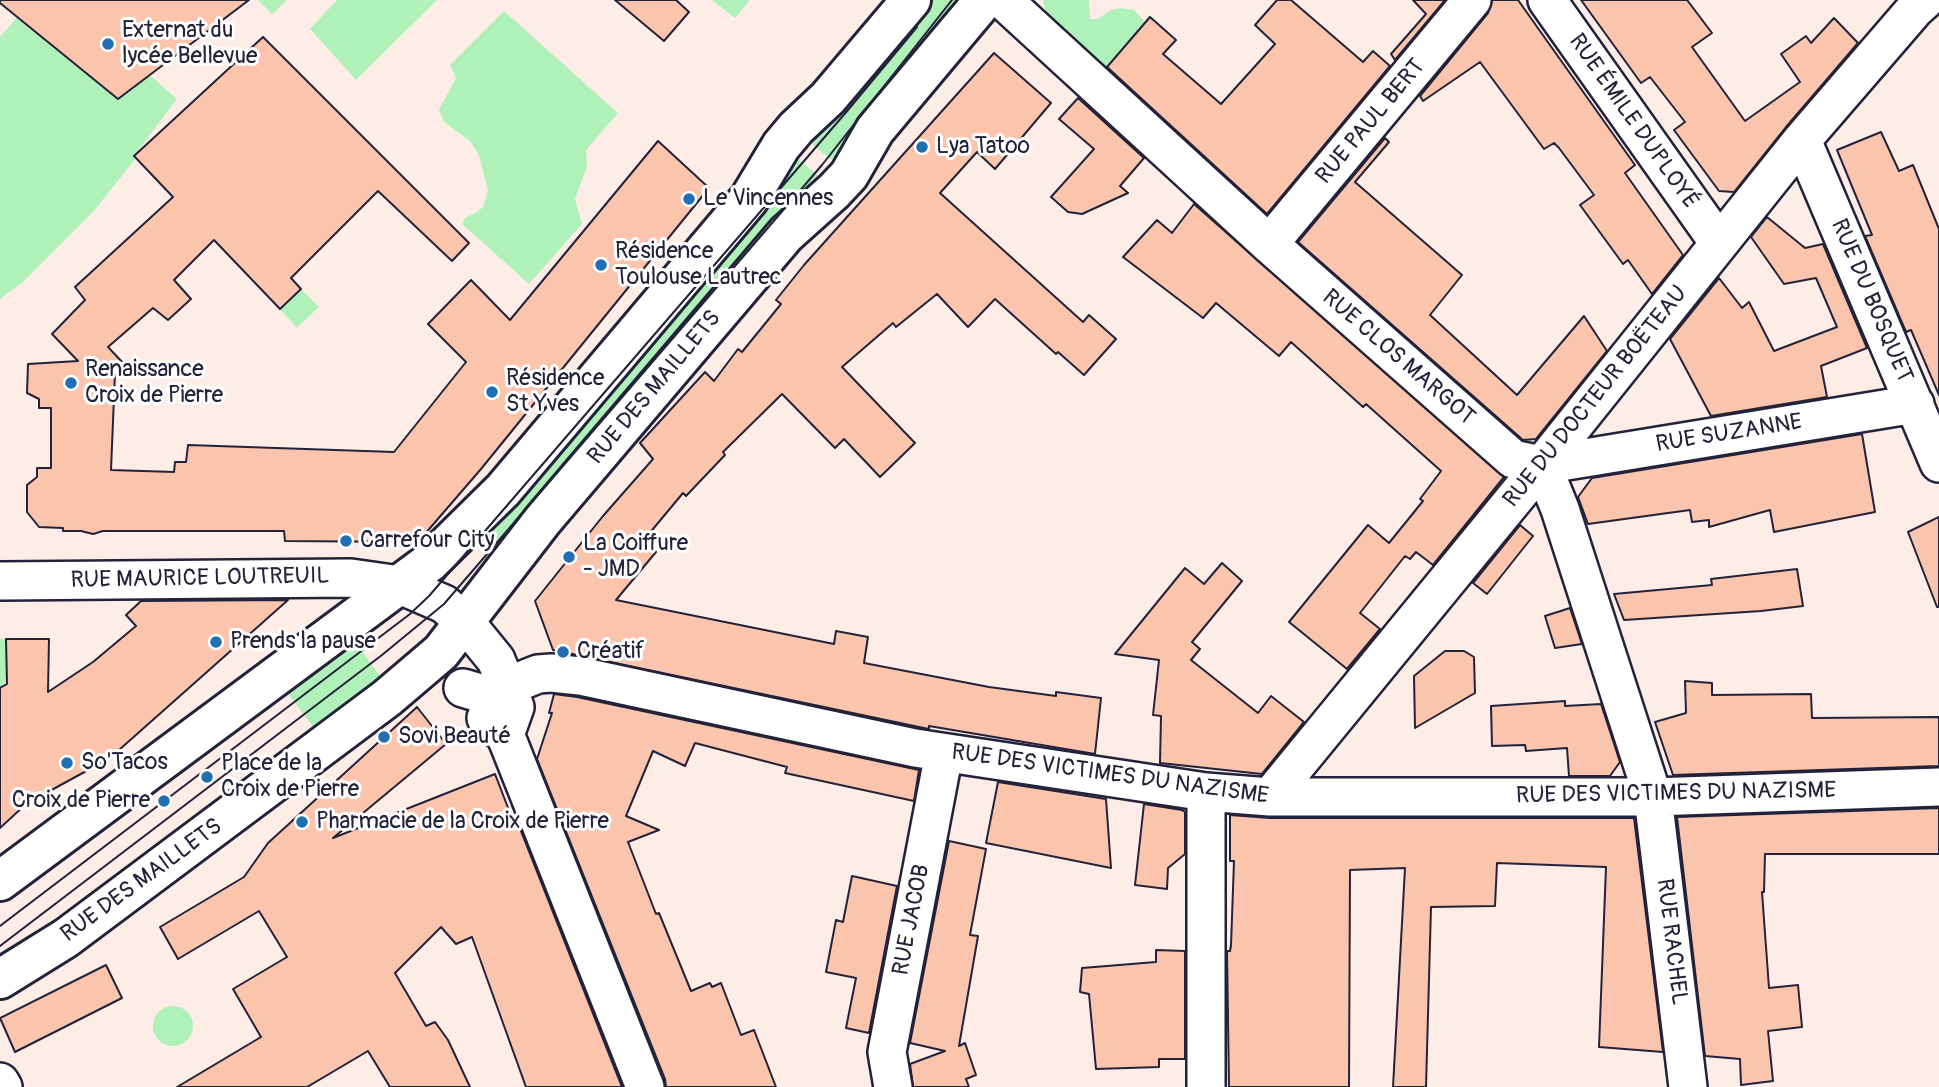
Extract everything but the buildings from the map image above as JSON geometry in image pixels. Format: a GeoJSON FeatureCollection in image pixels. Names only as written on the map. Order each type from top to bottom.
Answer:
{"type":"FeatureCollection","features":[{"type":"Feature","properties":{"kind":"main road"},"geometry":{"type":"LineString","coordinates":[[0,881],[430,562],[503,490],[749,199],[781,146],[828,98],[911,0]]}},
{"type":"Feature","properties":{"kind":"main road","name":"RUE DES MAILLETS"},"geometry":{"type":"LineString","coordinates":[[0,979],[66,938],[415,676],[441,652],[543,520],[786,234],[849,174],[875,130],[984,0]]}},
{"type":"Feature","properties":{"kind":"street","name":"RUE CLOS MARGOT"},"geometry":{"type":"LineString","coordinates":[[1003,0],[1269,244],[1513,459],[1542,465]]}},
{"type":"Feature","properties":{"kind":"street","name":"RUE PAUL BERT"},"geometry":{"type":"LineString","coordinates":[[1269,244],[1472,0]]}},
{"type":"Feature","properties":{"kind":"street","name":"RUE ÉMILE DUPLOYÉ"},"geometry":{"type":"LineString","coordinates":[[1547,0],[1719,243]]}},
{"type":"Feature","properties":{"kind":"street","name":"RUE DU DOCTEUR BOËTEAU"},"geometry":{"type":"LineString","coordinates":[[1270,797],[1542,465],[1802,140],[1925,0]]}},
{"type":"Feature","properties":{"kind":"street","name":"RUE DU BOSQUET"},"geometry":{"type":"LineString","coordinates":[[1802,140],[1939,463]]}},
{"type":"Feature","properties":{"kind":"street","name":"RUE SUZANNE"},"geometry":{"type":"LineString","coordinates":[[1542,465],[1915,404]]}},
{"type":"Feature","properties":{"kind":"street"},"geometry":{"type":"LineString","coordinates":[[1542,465],[1560,509],[1653,797]]}},
{"type":"Feature","properties":{"kind":"street","name":"RUE MAURICE LOUTREUIL"},"geometry":{"type":"LineString","coordinates":[[0,581],[351,578],[400,585]]}},
{"type":"Feature","properties":{"kind":"street"},"geometry":{"type":"LineString","coordinates":[[400,585],[444,604],[465,622],[496,660],[515,707],[505,735]]}},
{"type":"Feature","properties":{"kind":"street"},"geometry":{"type":"LineString","coordinates":[[465,622],[467,645],[456,657],[458,680],[483,715],[505,735],[645,1087]]}},
{"type":"Feature","properties":{"kind":"street","name":"RUE DES MAILLETS"},"geometry":{"type":"LineString","coordinates":[[415,676],[441,662],[447,664],[458,680]]}},
{"type":"Feature","properties":{"kind":"street","name":"RUE DES VICTIMES DU NAZISME"},"geometry":{"type":"LineString","coordinates":[[458,680],[480,693],[490,693],[538,674],[580,676],[944,753],[1206,792],[1270,797],[1653,797],[1939,788]]}},
{"type":"Feature","properties":{"kind":"street","name":"RUE JACOB"},"geometry":{"type":"LineString","coordinates":[[893,1087],[887,1052],[944,753]]}},
{"type":"Feature","properties":{"kind":"street"},"geometry":{"type":"LineString","coordinates":[[1206,792],[1206,1087]]}},
{"type":"Feature","properties":{"kind":"street","name":"RUE RACHEL"},"geometry":{"type":"LineString","coordinates":[[1653,797],[1688,1087]]}},
{"type":"Feature","properties":{"kind":"street"},"geometry":{"type":"LineString","coordinates":[[0,1082],[3,1087]]}},
{"type":"Feature","properties":{"kind":"green space"},"geometry":{"type":"Polygon","coordinates":[[[258,0],[287,0],[272,14],[258,0]]]}},
{"type":"Feature","properties":{"kind":"green space"},"geometry":{"type":"Polygon","coordinates":[[[337,0],[437,0],[356,80],[310,29],[337,0]]]}},
{"type":"Feature","properties":{"kind":"green space"},"geometry":{"type":"Polygon","coordinates":[[[712,0],[750,0],[735,18],[712,0]]]}},
{"type":"Feature","properties":{"kind":"green space"},"geometry":{"type":"Polygon","coordinates":[[[930,0],[964,0],[831,160],[812,144],[930,0]]]}},
{"type":"Feature","properties":{"kind":"green space"},"geometry":{"type":"Polygon","coordinates":[[[1043,0],[1089,0],[1090,19],[1098,19],[1109,11],[1120,8],[1134,10],[1146,23],[1106,68],[1046,13],[1043,0]]]}},
{"type":"Feature","properties":{"kind":"green space"},"geometry":{"type":"Polygon","coordinates":[[[504,11],[618,113],[586,150],[587,167],[575,199],[582,224],[529,284],[462,224],[465,218],[483,207],[488,191],[479,155],[470,141],[444,122],[439,110],[456,78],[450,65],[504,11]]]}},
{"type":"Feature","properties":{"kind":"green space"},"geometry":{"type":"Polygon","coordinates":[[[17,17],[118,99],[130,91],[145,71],[177,99],[134,156],[136,158],[93,212],[24,281],[0,299],[0,37],[17,17]]]}},
{"type":"Feature","properties":{"kind":"green space"},"geometry":{"type":"Polygon","coordinates":[[[798,159],[819,176],[493,554],[473,537],[798,159]]]}},
{"type":"Feature","properties":{"kind":"green space"},"geometry":{"type":"Polygon","coordinates":[[[301,289],[319,307],[297,328],[280,309],[301,289]]]}},
{"type":"Feature","properties":{"kind":"green space"},"geometry":{"type":"Polygon","coordinates":[[[352,636],[382,679],[345,705],[317,732],[283,687],[352,636]]]}},
{"type":"Feature","properties":{"kind":"green space"},"geometry":{"type":"Polygon","coordinates":[[[0,639],[6,639],[7,684],[0,688],[0,639]]]}},
{"type":"Feature","properties":{"kind":"green space"},"geometry":{"type":"Polygon","coordinates":[[[173,1006],[187,1012],[193,1026],[187,1040],[173,1046],[159,1040],[153,1026],[159,1012],[173,1006]]]}},
{"type":"Feature","properties":{"kind":"tram line"},"geometry":{"type":"LineString","coordinates":[[0,946],[382,655],[444,604],[822,165],[952,0]]}},
{"type":"Feature","properties":{"kind":"tram line"},"geometry":{"type":"LineString","coordinates":[[0,926],[410,614],[429,596],[917,27]]}},
{"type":"Feature","properties":{"kind":"place","name":"Externat du lycée Bellevue"},"geometry":{"type":"Point","coordinates":[108,44]}},
{"type":"Feature","properties":{"kind":"place","name":"Lya Tatoo"},"geometry":{"type":"Point","coordinates":[922,147]}},
{"type":"Feature","properties":{"kind":"place","name":"Le Vincennes"},"geometry":{"type":"Point","coordinates":[689,199]}},
{"type":"Feature","properties":{"kind":"place","name":"Résidence Toulouse Lautrec"},"geometry":{"type":"Point","coordinates":[601,265]}},
{"type":"Feature","properties":{"kind":"place","name":"Renaissance Croix de Pierre"},"geometry":{"type":"Point","coordinates":[71,383]}},
{"type":"Feature","properties":{"kind":"place","name":"Résidence St Yves"},"geometry":{"type":"Point","coordinates":[492,392]}},
{"type":"Feature","properties":{"kind":"place","name":"Carrefour City"},"geometry":{"type":"Point","coordinates":[346,541]}},
{"type":"Feature","properties":{"kind":"place","name":"La Coiffure - JMD"},"geometry":{"type":"Point","coordinates":[569,557]}},
{"type":"Feature","properties":{"kind":"place","name":"Prends la pause"},"geometry":{"type":"Point","coordinates":[216,642]}},
{"type":"Feature","properties":{"kind":"place","name":"Créatif"},"geometry":{"type":"Point","coordinates":[563,652]}},
{"type":"Feature","properties":{"kind":"place","name":"Sovi Beauté"},"geometry":{"type":"Point","coordinates":[384,737]}},
{"type":"Feature","properties":{"kind":"place","name":"So'Tacos"},"geometry":{"type":"Point","coordinates":[67,763]}},
{"type":"Feature","properties":{"kind":"place","name":"Place de la Croix de Pierre"},"geometry":{"type":"Point","coordinates":[207,777]}},
{"type":"Feature","properties":{"kind":"place","name":"Croix de Pierre"},"geometry":{"type":"Point","coordinates":[164,801]}},
{"type":"Feature","properties":{"kind":"place","name":"Pharmacie de la Croix de Pierre"},"geometry":{"type":"Point","coordinates":[302,822]}}]}
